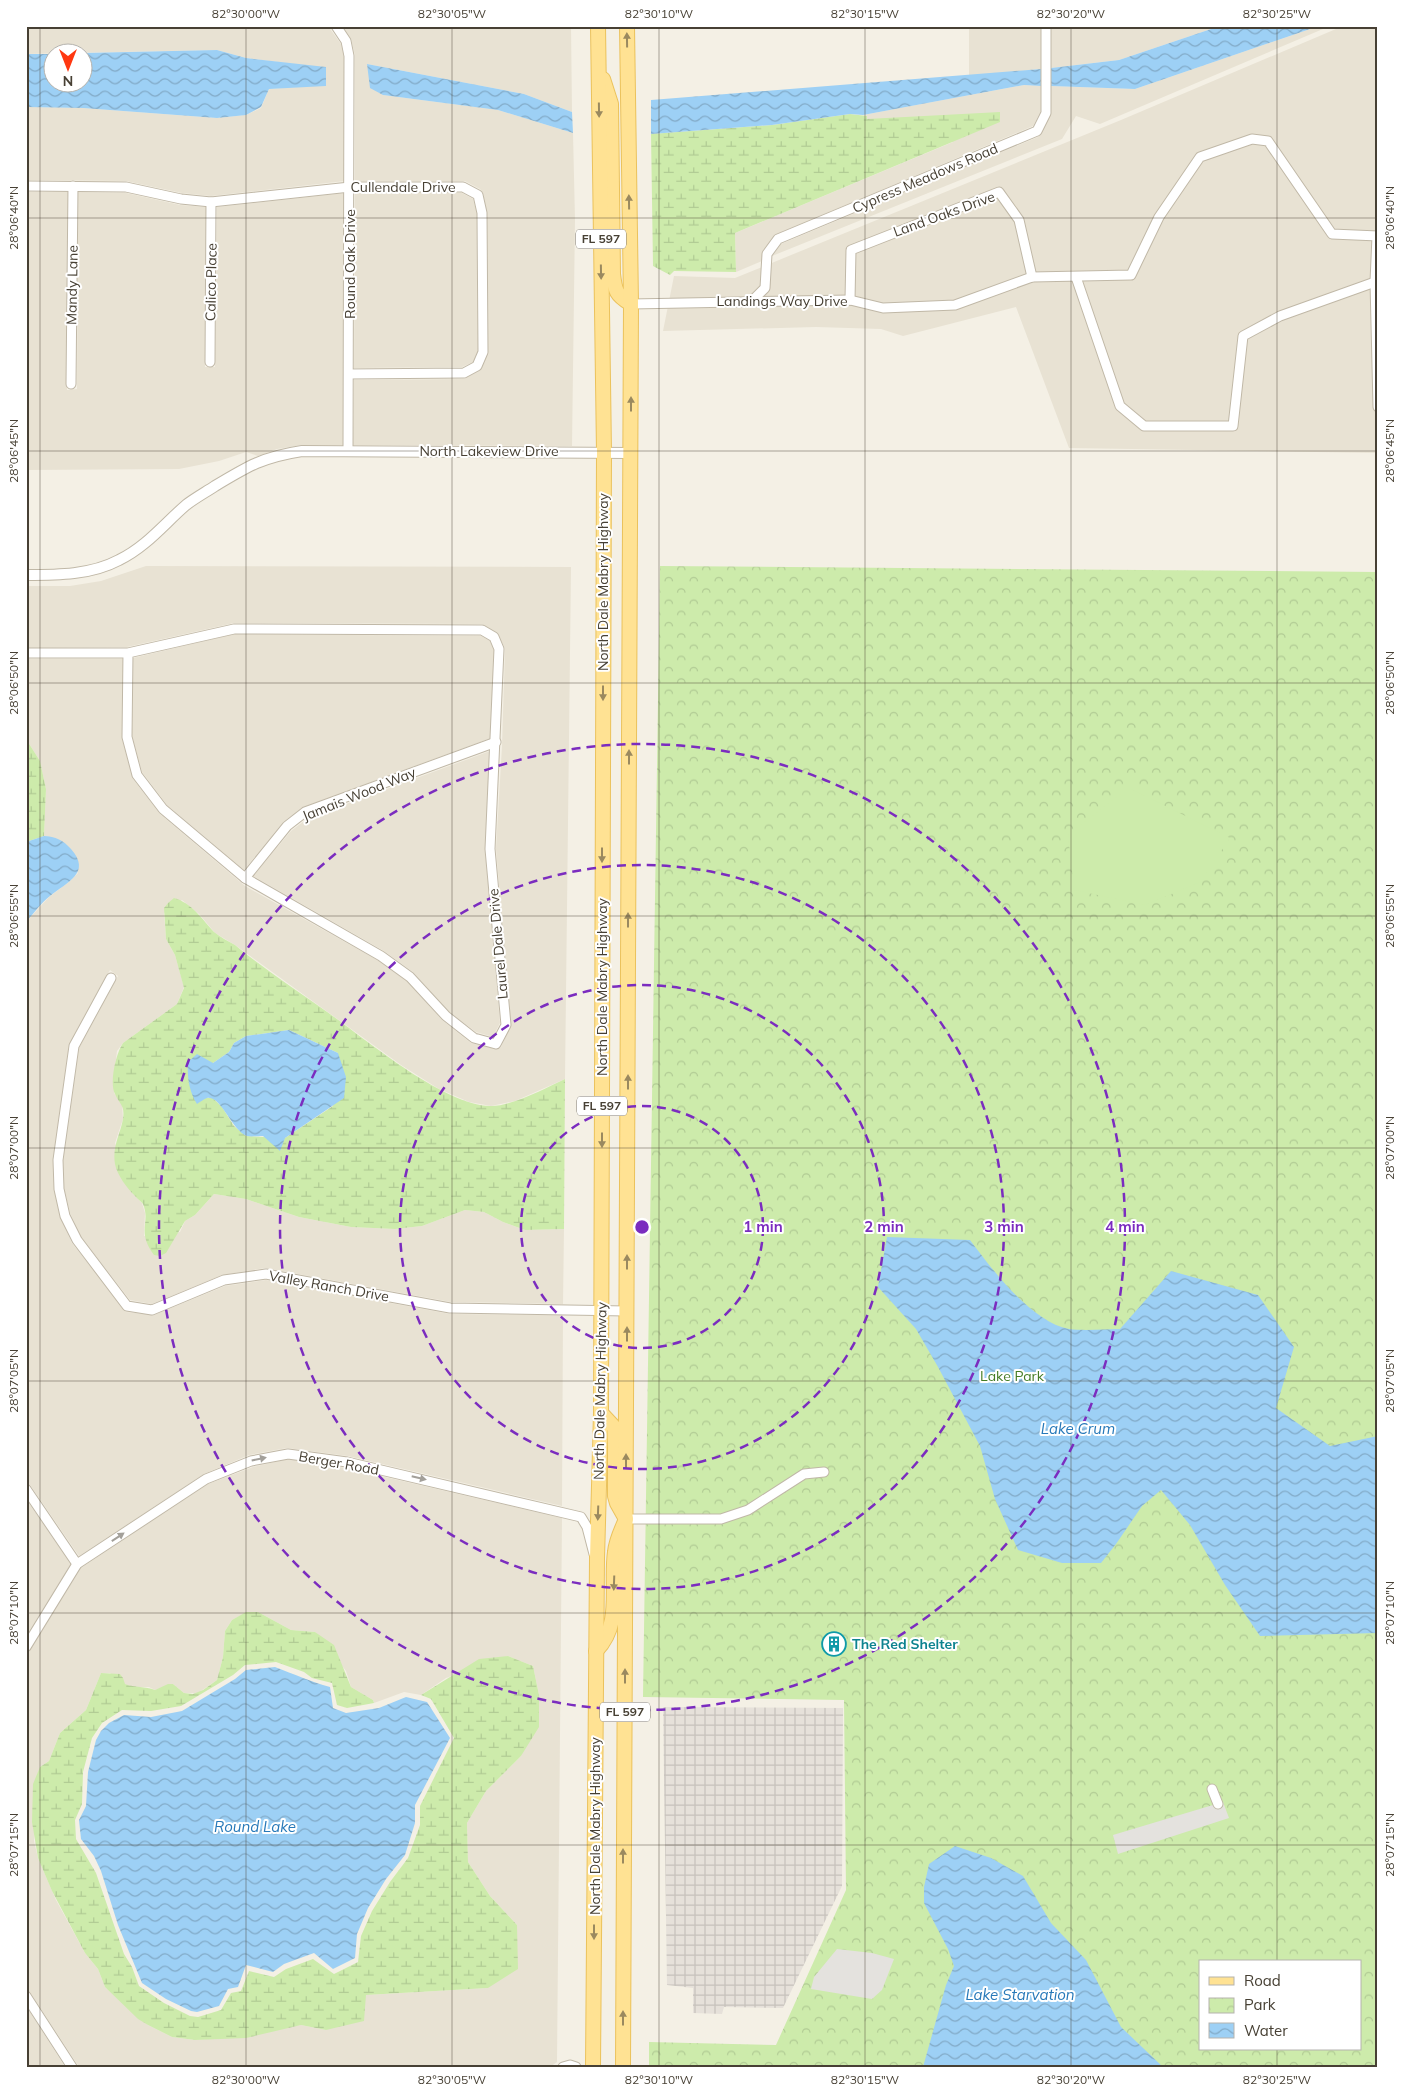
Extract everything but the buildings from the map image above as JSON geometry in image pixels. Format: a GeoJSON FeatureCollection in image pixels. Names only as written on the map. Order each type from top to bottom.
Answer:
{"type":"FeatureCollection","features":[{"type":"Feature","properties":{"kind":"main road","name":"North Dale Mabry Highway"},"geometry":{"type":"LineString","coordinates":[[594,2067],[596,1559],[601,1413],[604,452],[598,26]]}},
{"type":"Feature","properties":{"kind":"main road","name":"North Dale Mabry Highway"},"geometry":{"type":"LineString","coordinates":[[622,2067],[631,304],[627,26]]}},
{"type":"Feature","properties":{"kind":"main road"},"geometry":{"type":"LineString","coordinates":[[598,63],[611,104],[612,274],[615,290],[620,297],[631,304]]}},
{"type":"Feature","properties":{"kind":"main road"},"geometry":{"type":"LineString","coordinates":[[596,1651],[606,1640],[612,1625],[615,1551],[626,1518],[615,1496],[615,1428],[601,1413]]}},
{"type":"Feature","properties":{"kind":"street","name":"Round Oak Drive"},"geometry":{"type":"LineString","coordinates":[[336,26],[346,41],[349,56],[348,451]]}},
{"type":"Feature","properties":{"kind":"street","name":"Cypress Meadows Road"},"geometry":{"type":"LineString","coordinates":[[753,300],[765,288],[767,254],[778,239],[1037,131],[1046,113],[1046,26]]}},
{"type":"Feature","properties":{"kind":"street","name":"Landings Way Drive"},"geometry":{"type":"LineString","coordinates":[[631,304],[753,300],[850,300],[883,308],[955,305],[1032,276],[1131,275],[1159,218],[1200,157],[1252,139],[1268,141],[1332,234],[1377,236],[1375,282],[1378,407]]}},
{"type":"Feature","properties":{"kind":"street","name":"Cullendale Drive"},"geometry":{"type":"LineString","coordinates":[[26,186],[126,187],[181,199],[211,202],[350,187],[463,187],[478,194],[482,214],[483,352],[477,366],[464,373],[349,374]]}},
{"type":"Feature","properties":{"kind":"street","name":"Mandy Lane"},"geometry":{"type":"LineString","coordinates":[[71,384],[73,186]]}},
{"type":"Feature","properties":{"kind":"street","name":"Land Oaks Drive"},"geometry":{"type":"LineString","coordinates":[[850,300],[851,250],[999,192],[1019,220],[1032,276]]}},
{"type":"Feature","properties":{"kind":"street","name":"Calico Place"},"geometry":{"type":"LineString","coordinates":[[210,362],[211,202]]}},
{"type":"Feature","properties":{"kind":"street"},"geometry":{"type":"LineString","coordinates":[[1076,277],[1120,406],[1144,426],[1233,426],[1243,336],[1280,316],[1375,282]]}},
{"type":"Feature","properties":{"kind":"street","name":"North Lakeview Drive"},"geometry":{"type":"LineString","coordinates":[[26,575],[87,572],[118,561],[137,550],[188,504],[250,464],[278,455],[302,451],[630,453]]}},
{"type":"Feature","properties":{"kind":"street","name":"Laurel Dale Drive"},"geometry":{"type":"LineString","coordinates":[[26,654],[128,653],[234,628],[482,630],[494,637],[499,649],[490,849],[506,1025],[496,1044],[474,1038],[446,1016],[410,977],[381,956],[245,878],[163,809],[137,775],[127,737],[128,653]]}},
{"type":"Feature","properties":{"kind":"street","name":"Jamais Wood Way"},"geometry":{"type":"LineString","coordinates":[[245,878],[287,826],[305,812],[496,742]]}},
{"type":"Feature","properties":{"kind":"street","name":"Valley Ranch Drive"},"geometry":{"type":"LineString","coordinates":[[111,978],[74,1046],[58,1157],[59,1189],[65,1216],[76,1240],[127,1306],[152,1310],[224,1280],[266,1274],[450,1308],[627,1311]]}},
{"type":"Feature","properties":{"kind":"street","name":"Berger Road"},"geometry":{"type":"LineString","coordinates":[[77,1564],[206,1479],[251,1461],[288,1454],[347,1462],[581,1517],[587,1527],[596,1559]]}},
{"type":"Feature","properties":{"kind":"street"},"geometry":{"type":"LineString","coordinates":[[626,1518],[721,1519],[748,1510],[804,1474],[824,1472]]}},
{"type":"Feature","properties":{"kind":"street"},"geometry":{"type":"LineString","coordinates":[[26,1489],[77,1564],[26,1647]]}},
{"type":"Feature","properties":{"kind":"street"},"geometry":{"type":"LineString","coordinates":[[1212,1789],[1218,1804]]}},
{"type":"Feature","properties":{"kind":"street"},"geometry":{"type":"LineString","coordinates":[[26,1996],[72,2067]]}},
{"type":"Feature","properties":{"kind":"street"},"geometry":{"type":"LineString","coordinates":[[563,2067],[570,2065],[576,2067]]}},
{"type":"Feature","properties":{"kind":"shaded area"},"geometry":{"type":"Polygon","coordinates":[[[26,26],[328,26],[341,44],[344,57],[345,181],[211,196],[182,193],[126,181],[26,180],[26,107],[83,108],[217,118],[246,115],[261,108],[269,89],[326,85],[326,68],[246,58],[217,50],[92,53],[92,42],[42,42],[42,54],[26,54],[26,26]]]}},
{"type":"Feature","properties":{"kind":"shaded area"},"geometry":{"type":"Polygon","coordinates":[[[342,26],[571,26],[572,112],[524,94],[367,64],[383,95],[498,110],[573,133],[575,220],[572,446],[353,445],[354,380],[464,379],[481,369],[488,352],[487,213],[483,193],[480,189],[465,181],[355,181],[355,56],[351,39],[342,26]]]}},
{"type":"Feature","properties":{"kind":"shaded area"},"geometry":{"type":"Polygon","coordinates":[[[969,26],[1041,26],[1041,69],[969,76],[969,26]]]}},
{"type":"Feature","properties":{"kind":"shaded area"},"geometry":{"type":"Polygon","coordinates":[[[1051,26],[1220,26],[1119,60],[1051,68],[1051,26]]]}},
{"type":"Feature","properties":{"kind":"shaded area"},"geometry":{"type":"Polygon","coordinates":[[[1319,26],[1330,26],[1100,124],[1076,116],[1062,139],[772,256],[781,244],[1038,137],[1051,113],[1051,86],[1135,89],[1319,26]]]}},
{"type":"Feature","properties":{"kind":"shaded area"},"geometry":{"type":"Polygon","coordinates":[[[1343,26],[1378,26],[1378,453],[1069,448],[1016,307],[903,336],[881,329],[816,327],[663,331],[674,276],[735,278],[1121,120],[1343,26]]]}},
{"type":"Feature","properties":{"kind":"shaded area"},"geometry":{"type":"Polygon","coordinates":[[[1024,85],[1041,86],[1041,111],[1033,126],[777,234],[763,250],[762,261],[736,272],[735,233],[953,142],[866,119],[867,116],[863,115],[1024,85]]]}},
{"type":"Feature","properties":{"kind":"shaded area"},"geometry":{"type":"Polygon","coordinates":[[[26,192],[68,192],[67,390],[77,389],[78,192],[126,193],[180,205],[206,207],[205,367],[215,367],[217,207],[345,193],[343,445],[301,445],[277,449],[258,456],[246,452],[219,461],[179,469],[26,470],[26,192]]]}},
{"type":"Feature","properties":{"kind":"shaded area"},"geometry":{"type":"Polygon","coordinates":[[[355,193],[462,193],[473,199],[477,214],[478,351],[473,362],[462,367],[354,368],[355,193]]]}},
{"type":"Feature","properties":{"kind":"shaded area"},"geometry":{"type":"Polygon","coordinates":[[[146,566],[571,567],[565,1079],[515,1101],[491,1106],[469,1102],[439,1089],[401,1065],[235,945],[215,933],[200,915],[182,900],[164,913],[166,939],[175,955],[184,987],[177,1004],[123,1043],[117,1051],[114,1076],[114,1093],[122,1104],[123,1119],[115,1143],[134,1195],[142,1203],[145,1213],[144,1236],[180,1232],[185,1221],[195,1215],[214,1194],[246,1199],[299,1217],[351,1227],[395,1229],[422,1226],[465,1210],[484,1212],[503,1222],[525,1230],[564,1229],[563,1304],[451,1302],[265,1268],[222,1275],[152,1304],[130,1300],[81,1237],[70,1213],[64,1188],[63,1160],[79,1048],[118,976],[110,970],[69,1045],[53,1159],[54,1189],[60,1217],[72,1243],[126,1312],[154,1315],[225,1286],[266,1280],[450,1314],[563,1315],[562,1506],[348,1456],[287,1448],[249,1455],[204,1474],[79,1556],[26,1479],[26,922],[49,897],[78,873],[48,836],[44,836],[46,789],[40,761],[26,739],[26,659],[123,659],[122,739],[133,779],[160,814],[245,886],[379,961],[407,981],[442,1020],[471,1043],[495,1049],[501,1047],[511,1024],[496,849],[505,649],[498,634],[482,624],[234,623],[127,647],[26,648],[26,586],[70,586],[101,581],[146,566]]]}},
{"type":"Feature","properties":{"kind":"shaded area"},"geometry":{"type":"Polygon","coordinates":[[[234,634],[481,636],[490,641],[494,650],[491,738],[304,807],[283,822],[244,870],[167,805],[142,772],[132,736],[133,658],[234,634]]]}},
{"type":"Feature","properties":{"kind":"shaded area"},"geometry":{"type":"Polygon","coordinates":[[[490,751],[485,850],[500,1023],[493,1037],[476,1032],[449,1012],[413,972],[384,951],[253,876],[291,831],[308,818],[490,751]]]}},
{"type":"Feature","properties":{"kind":"shaded area"},"geometry":{"type":"Polygon","coordinates":[[[288,1459],[346,1468],[562,1518],[557,2062],[550,2067],[79,2067],[26,1986],[26,1657],[81,1568],[208,1484],[253,1467],[288,1459]],[[247,1612],[232,1620],[225,1631],[223,1657],[217,1680],[198,1693],[184,1693],[173,1684],[155,1690],[149,1687],[134,1687],[124,1684],[110,1673],[101,1673],[86,1710],[60,1733],[49,1761],[40,1767],[34,1841],[38,1858],[56,1900],[85,1953],[98,1969],[105,1987],[148,2025],[172,2037],[195,2040],[220,2038],[301,2025],[326,2030],[366,1995],[488,1988],[517,1925],[490,1896],[468,1862],[467,1823],[486,1791],[521,1756],[539,1695],[533,1666],[508,1656],[446,1678],[421,1695],[404,1692],[374,1703],[373,1700],[351,1687],[346,1671],[315,1632],[291,1630],[258,1612],[247,1612]]]}},
{"type":"Feature","properties":{"kind":"shaded area"},"geometry":{"type":"Polygon","coordinates":[[[26,1499],[71,1564],[26,1636],[26,1499]]]}},
{"type":"Feature","properties":{"kind":"shaded area"},"geometry":{"type":"Polygon","coordinates":[[[663,1707],[843,1708],[842,1886],[783,2008],[724,2007],[722,2014],[693,2013],[693,1988],[667,1985],[663,1707]]]}},
{"type":"Feature","properties":{"kind":"shaded area"},"geometry":{"type":"Polygon","coordinates":[[[1223,1802],[1229,1818],[1118,1854],[1113,1835],[1223,1802]]]}},
{"type":"Feature","properties":{"kind":"shaded area"},"geometry":{"type":"Polygon","coordinates":[[[837,1949],[872,1953],[894,1959],[882,1990],[872,1999],[811,1989],[814,1977],[837,1949]]]}},
{"type":"Feature","properties":{"kind":"shaded area"},"geometry":{"type":"Polygon","coordinates":[[[26,2006],[65,2067],[26,2067],[26,2006]]]}},
{"type":"Feature","properties":{"kind":"green space"},"geometry":{"type":"Polygon","coordinates":[[[1000,112],[1000,122],[735,233],[736,272],[674,271],[670,275],[653,266],[651,134],[772,125],[850,114],[867,116],[867,119],[1000,112]]]}},
{"type":"Feature","properties":{"kind":"green space","name":"Lake Park"},"geometry":{"type":"Polygon","coordinates":[[[660,566],[1378,572],[1378,2067],[649,2067],[649,2042],[776,2045],[846,1890],[844,1700],[643,1697],[660,566]]]}},
{"type":"Feature","properties":{"kind":"green space"},"geometry":{"type":"Polygon","coordinates":[[[26,739],[40,761],[46,789],[44,836],[26,842],[26,739]]]}},
{"type":"Feature","properties":{"kind":"green space"},"geometry":{"type":"Polygon","coordinates":[[[1129,788],[1230,838],[1200,882],[1145,905],[1074,890],[1068,834],[1129,788]]]}},
{"type":"Feature","properties":{"kind":"green space"},"geometry":{"type":"Polygon","coordinates":[[[174,898],[186,904],[216,934],[235,945],[385,1055],[429,1084],[451,1095],[471,1103],[490,1106],[498,1105],[528,1096],[565,1079],[564,1229],[525,1230],[503,1222],[484,1212],[465,1210],[422,1226],[395,1229],[351,1227],[299,1217],[246,1199],[214,1194],[195,1215],[185,1221],[166,1253],[160,1256],[154,1255],[146,1240],[146,1217],[143,1204],[123,1181],[115,1164],[115,1147],[122,1125],[123,1108],[113,1089],[113,1076],[123,1043],[177,1004],[184,988],[175,955],[166,939],[164,908],[174,898]],[[289,1030],[246,1036],[234,1043],[229,1052],[213,1063],[206,1098],[213,1098],[222,1107],[234,1126],[246,1136],[285,1138],[333,1106],[338,1053],[289,1030]]]}},
{"type":"Feature","properties":{"kind":"green space"},"geometry":{"type":"Polygon","coordinates":[[[246,1612],[258,1612],[291,1630],[315,1632],[334,1645],[351,1687],[373,1700],[374,1703],[347,1708],[337,1705],[332,1683],[312,1678],[304,1672],[276,1662],[245,1665],[233,1675],[181,1706],[151,1711],[122,1710],[102,1723],[92,1738],[83,1772],[82,1804],[75,1820],[76,1839],[96,1873],[124,1954],[132,1967],[139,1986],[164,2003],[190,2016],[198,2017],[221,2010],[231,1993],[241,1991],[249,1971],[274,1977],[286,1969],[313,1959],[334,1974],[358,1962],[361,1936],[372,1911],[408,1858],[420,1825],[420,1806],[454,1738],[431,1699],[421,1695],[479,1659],[508,1656],[533,1666],[539,1695],[539,1727],[521,1756],[486,1791],[467,1823],[468,1862],[490,1896],[517,1925],[518,1969],[488,1988],[366,1995],[364,2021],[326,2030],[301,2025],[246,2038],[195,2040],[172,2037],[138,2019],[105,1987],[98,1969],[85,1953],[52,1891],[38,1858],[32,1822],[33,1784],[40,1767],[49,1761],[60,1733],[86,1710],[101,1673],[120,1674],[125,1684],[155,1690],[168,1684],[173,1684],[184,1693],[193,1694],[203,1690],[217,1680],[223,1657],[225,1631],[232,1620],[246,1612]]]}},
{"type":"Feature","properties":{"kind":"water"},"geometry":{"type":"Polygon","coordinates":[[[1220,26],[1319,26],[1135,89],[1051,86],[1051,68],[1119,60],[1220,26]]]}},
{"type":"Feature","properties":{"kind":"water"},"geometry":{"type":"Polygon","coordinates":[[[217,50],[246,58],[326,67],[326,86],[269,89],[261,107],[246,115],[217,118],[83,108],[26,107],[26,54],[42,54],[42,92],[92,92],[92,53],[217,50]]]}},
{"type":"Feature","properties":{"kind":"water"},"geometry":{"type":"Polygon","coordinates":[[[367,64],[524,94],[572,112],[573,133],[498,110],[383,95],[370,88],[367,64]]]}},
{"type":"Feature","properties":{"kind":"water"},"geometry":{"type":"Polygon","coordinates":[[[1041,69],[1041,86],[1024,85],[863,115],[850,114],[772,125],[651,134],[651,100],[1041,69]]]}},
{"type":"Feature","properties":{"kind":"water"},"geometry":{"type":"Polygon","coordinates":[[[44,836],[56,838],[71,849],[77,857],[78,871],[70,881],[50,896],[26,922],[26,842],[44,836]]]}},
{"type":"Feature","properties":{"kind":"water"},"geometry":{"type":"Polygon","coordinates":[[[289,1030],[338,1053],[346,1077],[344,1098],[285,1138],[280,1151],[263,1136],[247,1136],[242,1133],[236,1128],[222,1107],[212,1099],[207,1098],[197,1104],[189,1084],[188,1062],[197,1054],[213,1063],[229,1052],[234,1043],[246,1036],[289,1030]]]}},
{"type":"Feature","properties":{"kind":"water","name":"Lake Crum"},"geometry":{"type":"Polygon","coordinates":[[[887,1237],[970,1240],[1001,1279],[1027,1305],[1055,1324],[1069,1329],[1120,1329],[1171,1271],[1258,1295],[1294,1347],[1276,1408],[1330,1446],[1378,1436],[1378,1633],[1260,1636],[1225,1585],[1190,1525],[1161,1490],[1142,1506],[1101,1563],[1062,1563],[1018,1550],[995,1499],[980,1446],[938,1367],[916,1329],[878,1287],[887,1237]]]}},
{"type":"Feature","properties":{"kind":"water","name":"Round Lake"},"geometry":{"type":"Polygon","coordinates":[[[275,1667],[330,1687],[333,1708],[346,1713],[379,1708],[406,1697],[427,1702],[450,1738],[415,1805],[415,1823],[405,1855],[386,1879],[368,1908],[357,1934],[355,1958],[333,1969],[314,1953],[284,1964],[273,1972],[246,1965],[238,1987],[228,1989],[219,2006],[197,2012],[191,2011],[166,1999],[142,1983],[118,1925],[101,1871],[94,1856],[81,1839],[79,1820],[86,1806],[88,1772],[96,1740],[109,1723],[124,1715],[151,1717],[182,1711],[235,1679],[246,1670],[275,1667]]]}},
{"type":"Feature","properties":{"kind":"water","name":"Lake Starvation"},"geometry":{"type":"Polygon","coordinates":[[[955,1846],[991,1858],[1023,1876],[1051,1923],[1086,1960],[1121,2027],[1163,2067],[923,2067],[946,1985],[954,1966],[948,1949],[924,1903],[924,1887],[929,1864],[955,1846]]]}},
{"type":"Feature","properties":{"kind":"place","name":"The Red Shelter"},"geometry":{"type":"Point","coordinates":[834,1644]}}]}
